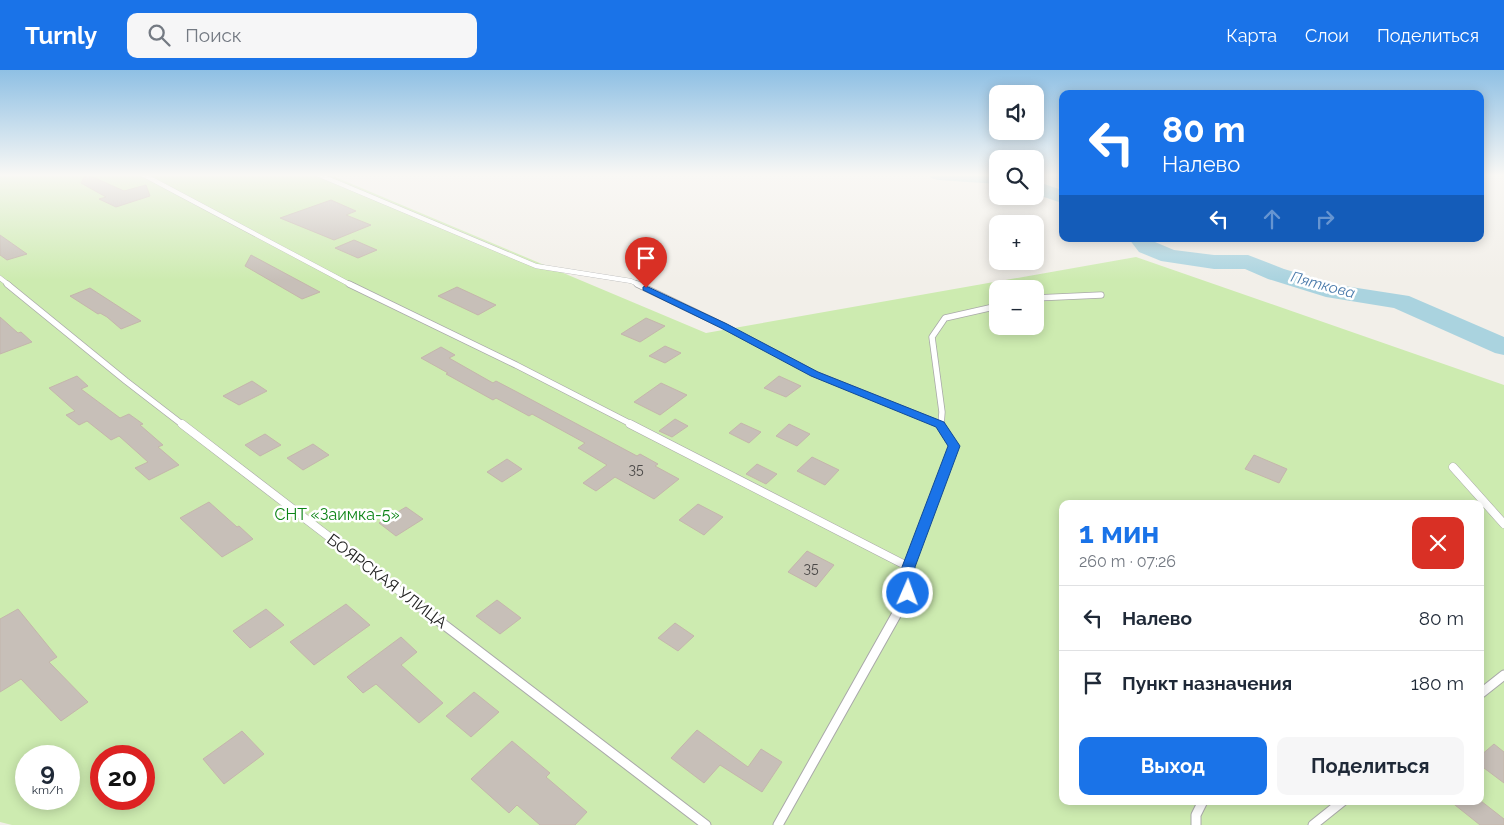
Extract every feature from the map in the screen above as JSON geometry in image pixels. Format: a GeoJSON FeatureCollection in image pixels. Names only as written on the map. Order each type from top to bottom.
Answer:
{"type":"FeatureCollection","features":[{"type":"Feature","properties":{"kind":"lane"},"geometry":{"type":"LineString","coordinates":[[208,209],[349,284],[516,365],[909,567]]}},
{"type":"Feature","properties":{"kind":"lane"},"geometry":{"type":"LineString","coordinates":[[401,209],[536,266],[631,281],[724,326],[815,374],[940,424],[954,446],[909,567],[908,593],[778,825]]}},
{"type":"Feature","properties":{"kind":"lane","name":"БОЯРСКАЯ УЛИЦА"},"geometry":{"type":"LineString","coordinates":[[0,278],[126,382],[706,825]]}},
{"type":"Feature","properties":{"kind":"lane"},"geometry":{"type":"LineString","coordinates":[[1044,298],[1101,295]]}},
{"type":"Feature","properties":{"kind":"lane"},"geometry":{"type":"LineString","coordinates":[[940,424],[942,412],[932,337],[945,318],[989,308]]}},
{"type":"Feature","properties":{"kind":"lane"},"geometry":{"type":"LineString","coordinates":[[1453,467],[1483,500]]}},
{"type":"Feature","properties":{"kind":"lane"},"geometry":{"type":"LineString","coordinates":[[1484,502],[1504,524]]}},
{"type":"Feature","properties":{"kind":"lane"},"geometry":{"type":"LineString","coordinates":[[1484,691],[1504,675]]}},
{"type":"Feature","properties":{"kind":"lane"},"geometry":{"type":"LineString","coordinates":[[1196,825],[1196,815],[1200,805]]}},
{"type":"Feature","properties":{"kind":"lane"},"geometry":{"type":"LineString","coordinates":[[1313,825],[1338,805]]}},
{"type":"Feature","properties":{"kind":"green space","name":"СНТ «Заимка-5»"},"geometry":{"type":"Polygon","coordinates":[[[0,209],[412,209],[706,333],[989,283],[989,335],[1044,335],[1044,280],[1006,280],[1136,257],[1504,385],[1504,825],[12,825],[0,822],[0,209]]]}},
{"type":"Feature","properties":{"kind":"building"},"geometry":{"type":"Polygon","coordinates":[[[305,209],[352,209],[356,211],[346,215],[371,225],[334,240],[280,218],[305,209]]]}},
{"type":"Feature","properties":{"kind":"building"},"geometry":{"type":"Polygon","coordinates":[[[0,235],[27,254],[7,260],[0,255],[0,235]]]}},
{"type":"Feature","properties":{"kind":"building"},"geometry":{"type":"Polygon","coordinates":[[[354,240],[377,250],[358,258],[335,248],[354,240]]]}},
{"type":"Feature","properties":{"kind":"building"},"geometry":{"type":"Polygon","coordinates":[[[251,255],[320,292],[302,299],[245,266],[251,255]]]}},
{"type":"Feature","properties":{"kind":"building"},"geometry":{"type":"Polygon","coordinates":[[[457,287],[496,305],[478,315],[438,296],[457,287]]]}},
{"type":"Feature","properties":{"kind":"building"},"geometry":{"type":"Polygon","coordinates":[[[90,288],[141,321],[121,329],[107,317],[100,313],[98,314],[70,296],[90,288]]]}},
{"type":"Feature","properties":{"kind":"building"},"geometry":{"type":"Polygon","coordinates":[[[0,317],[18,333],[21,332],[32,342],[0,354],[0,317]]]}},
{"type":"Feature","properties":{"kind":"building"},"geometry":{"type":"Polygon","coordinates":[[[646,318],[665,326],[640,342],[621,334],[646,318]]]}},
{"type":"Feature","properties":{"kind":"building"},"geometry":{"type":"Polygon","coordinates":[[[665,346],[681,353],[665,363],[649,356],[665,346]]]}},
{"type":"Feature","properties":{"kind":"building"},"geometry":{"type":"Polygon","coordinates":[[[441,347],[455,355],[449,358],[493,383],[496,381],[637,456],[640,454],[658,464],[655,466],[679,479],[654,499],[615,477],[596,491],[583,483],[607,465],[578,448],[585,443],[532,414],[529,416],[496,398],[493,400],[421,358],[441,347]]]}},
{"type":"Feature","properties":{"kind":"building"},"geometry":{"type":"Polygon","coordinates":[[[77,376],[88,386],[81,389],[120,418],[129,414],[143,424],[140,425],[163,445],[158,447],[179,465],[149,480],[135,468],[148,462],[119,436],[111,440],[87,421],[79,425],[66,415],[75,411],[49,388],[77,376]]]}},
{"type":"Feature","properties":{"kind":"building"},"geometry":{"type":"Polygon","coordinates":[[[779,376],[801,386],[786,397],[764,388],[779,376]]]}},
{"type":"Feature","properties":{"kind":"building"},"geometry":{"type":"Polygon","coordinates":[[[252,381],[267,391],[239,405],[223,396],[252,381]]]}},
{"type":"Feature","properties":{"kind":"building"},"geometry":{"type":"Polygon","coordinates":[[[661,383],[687,395],[660,415],[634,402],[661,383]]]}},
{"type":"Feature","properties":{"kind":"building"},"geometry":{"type":"Polygon","coordinates":[[[675,419],[688,426],[672,437],[659,431],[675,419]]]}},
{"type":"Feature","properties":{"kind":"building"},"geometry":{"type":"Polygon","coordinates":[[[741,423],[761,432],[749,443],[729,433],[741,423]]]}},
{"type":"Feature","properties":{"kind":"building"},"geometry":{"type":"Polygon","coordinates":[[[789,424],[810,434],[797,446],[776,436],[789,424]]]}},
{"type":"Feature","properties":{"kind":"building"},"geometry":{"type":"Polygon","coordinates":[[[265,434],[281,445],[260,456],[245,445],[265,434]]]}},
{"type":"Feature","properties":{"kind":"building"},"geometry":{"type":"Polygon","coordinates":[[[313,444],[329,455],[303,470],[287,458],[313,444]]]}},
{"type":"Feature","properties":{"kind":"building"},"geometry":{"type":"Polygon","coordinates":[[[1254,455],[1287,469],[1279,483],[1245,469],[1254,455]]]}},
{"type":"Feature","properties":{"kind":"building"},"geometry":{"type":"Polygon","coordinates":[[[812,457],[839,470],[825,485],[797,471],[812,457]]]}},
{"type":"Feature","properties":{"kind":"building"},"geometry":{"type":"Polygon","coordinates":[[[507,459],[522,469],[502,482],[487,472],[507,459]]]}},
{"type":"Feature","properties":{"kind":"building"},"geometry":{"type":"Polygon","coordinates":[[[757,464],[777,474],[766,484],[746,474],[757,464]]]}},
{"type":"Feature","properties":{"kind":"building"},"geometry":{"type":"Polygon","coordinates":[[[209,502],[253,539],[222,557],[180,518],[209,502]]]}},
{"type":"Feature","properties":{"kind":"building"},"geometry":{"type":"Polygon","coordinates":[[[698,504],[723,517],[704,535],[679,520],[698,504]]]}},
{"type":"Feature","properties":{"kind":"building"},"geometry":{"type":"Polygon","coordinates":[[[406,507],[423,519],[396,536],[379,523],[406,507]]]}},
{"type":"Feature","properties":{"kind":"building"},"geometry":{"type":"Polygon","coordinates":[[[807,551],[834,565],[816,587],[788,572],[807,551]]]}},
{"type":"Feature","properties":{"kind":"building"},"geometry":{"type":"Polygon","coordinates":[[[497,600],[521,618],[500,634],[476,616],[497,600]]]}},
{"type":"Feature","properties":{"kind":"building"},"geometry":{"type":"Polygon","coordinates":[[[346,604],[370,625],[314,665],[290,642],[346,604]]]}},
{"type":"Feature","properties":{"kind":"building"},"geometry":{"type":"Polygon","coordinates":[[[18,609],[57,657],[49,662],[88,702],[61,721],[21,679],[0,692],[0,619],[18,609]]]}},
{"type":"Feature","properties":{"kind":"building"},"geometry":{"type":"Polygon","coordinates":[[[266,609],[284,625],[250,648],[233,631],[266,609]]]}},
{"type":"Feature","properties":{"kind":"building"},"geometry":{"type":"Polygon","coordinates":[[[675,623],[694,636],[678,651],[658,638],[675,623]]]}},
{"type":"Feature","properties":{"kind":"building"},"geometry":{"type":"Polygon","coordinates":[[[401,637],[417,652],[401,665],[443,703],[419,723],[376,684],[363,693],[347,677],[401,637]]]}},
{"type":"Feature","properties":{"kind":"building"},"geometry":{"type":"Polygon","coordinates":[[[474,692],[499,712],[471,737],[446,716],[474,692]]]}},
{"type":"Feature","properties":{"kind":"building"},"geometry":{"type":"Polygon","coordinates":[[[697,730],[748,767],[761,749],[782,762],[762,792],[720,765],[704,783],[671,758],[697,730]]]}},
{"type":"Feature","properties":{"kind":"building"},"geometry":{"type":"Polygon","coordinates":[[[242,731],[264,754],[224,784],[203,759],[242,731]]]}},
{"type":"Feature","properties":{"kind":"building"},"geometry":{"type":"Polygon","coordinates":[[[512,741],[550,773],[546,777],[587,812],[575,825],[540,825],[517,805],[509,813],[471,779],[512,741]]]}},
{"type":"Feature","properties":{"kind":"building"},"geometry":{"type":"Polygon","coordinates":[[[1494,744],[1504,752],[1504,783],[1484,768],[1484,753],[1494,744]]]}},
{"type":"Feature","properties":{"kind":"building"},"geometry":{"type":"Polygon","coordinates":[[[1484,803],[1504,819],[1504,825],[1480,825],[1455,805],[1484,805],[1484,803]]]}},
{"type":"Feature","properties":{"kind":"waterway","name":"Пяткова"},"geometry":{"type":"LineString","coordinates":[[1143,242],[1147,247],[1169,256],[1214,262],[1248,262],[1276,274],[1335,292],[1400,301],[1504,347]]}},
{"type":"Feature","properties":{"kind":"route"},"geometry":{"type":"LineString","coordinates":[[646,288],[724,326],[815,374],[940,424],[954,446],[909,567],[908,593]]}}]}
